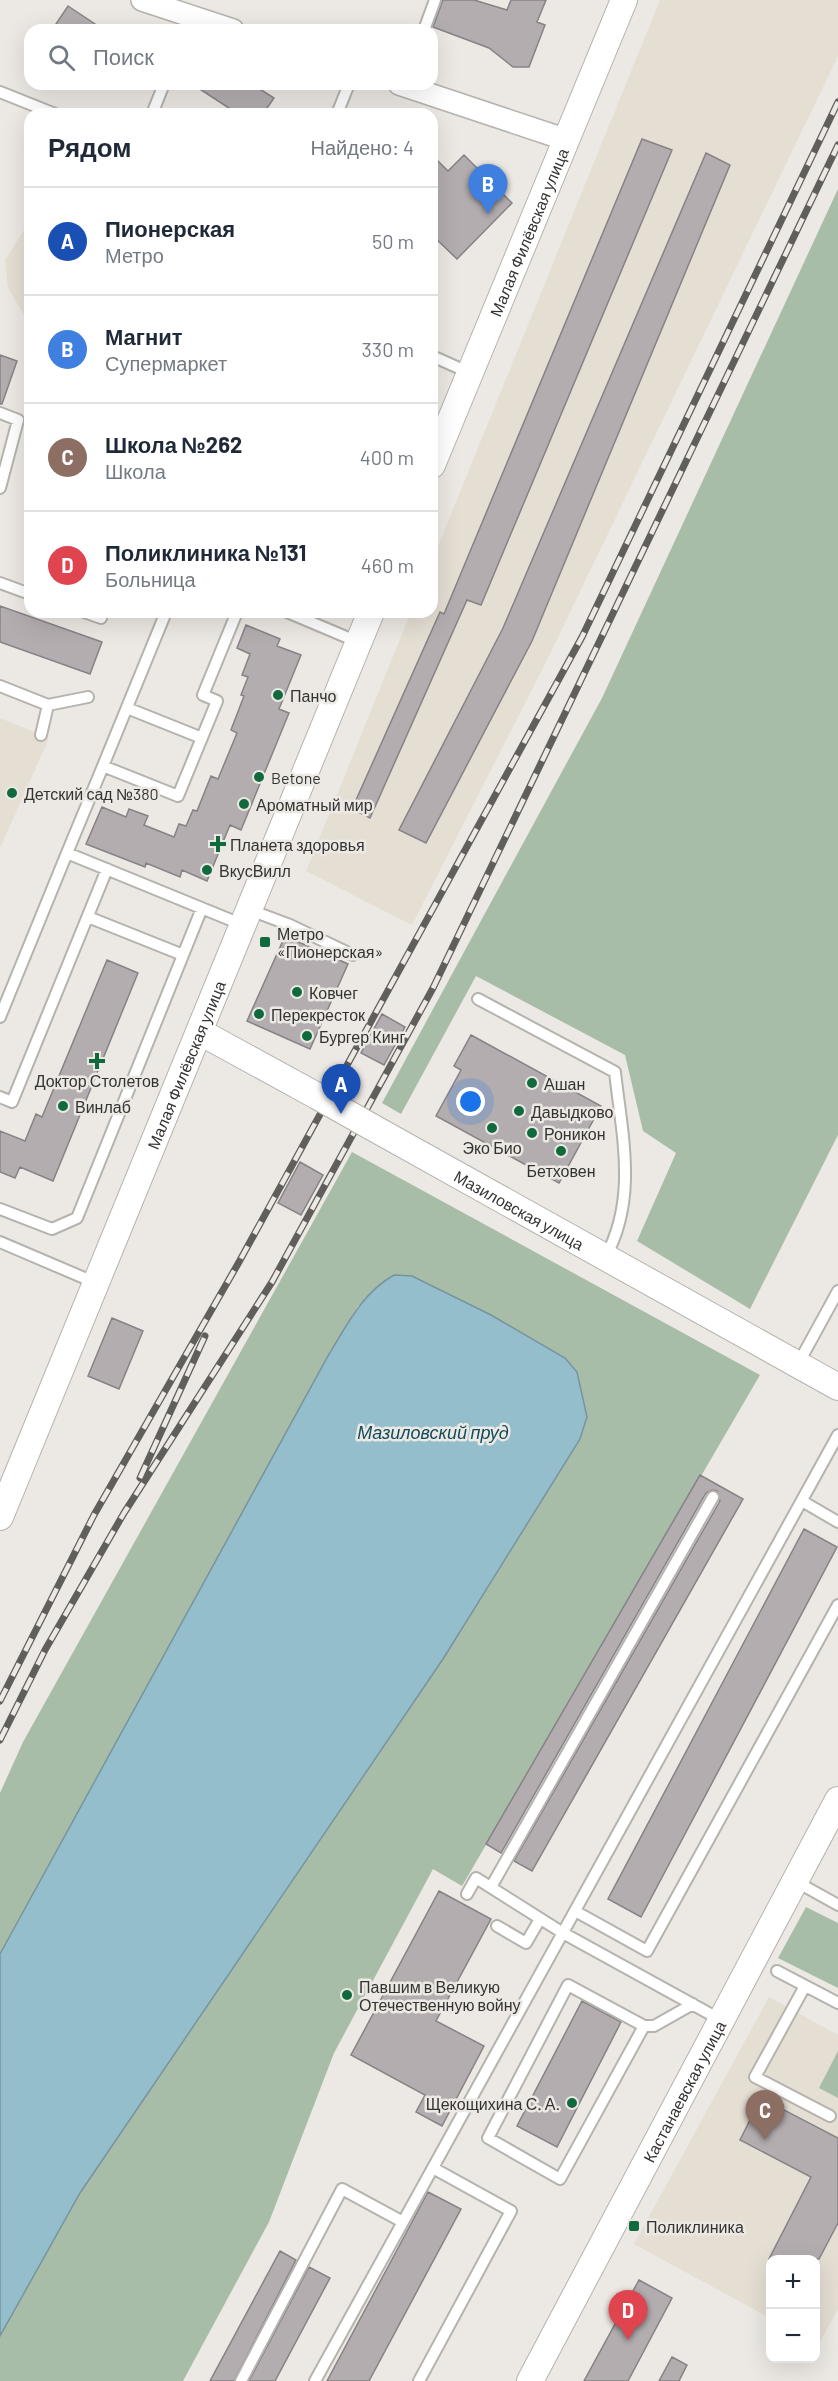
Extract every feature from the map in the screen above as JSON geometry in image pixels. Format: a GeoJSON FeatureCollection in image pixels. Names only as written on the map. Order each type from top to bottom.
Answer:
{"type":"FeatureCollection","features":[{"type":"Feature","properties":{"kind":"street"},"geometry":{"type":"LineString","coordinates":[[142,0],[166,4],[188,21],[203,24]]}},
{"type":"Feature","properties":{"kind":"street","name":"Малая Филёвская улица"},"geometry":{"type":"LineString","coordinates":[[438,451],[624,0]]}},
{"type":"Feature","properties":{"kind":"street"},"geometry":{"type":"LineString","coordinates":[[421,90],[567,140]]}},
{"type":"Feature","properties":{"kind":"street","name":"Малая Филёвская улица"},"geometry":{"type":"LineString","coordinates":[[0,1517],[368,618]]}},
{"type":"Feature","properties":{"kind":"street","name":"Мазиловская улица"},"geometry":{"type":"LineString","coordinates":[[200,1032],[224,1043],[838,1387]]}},
{"type":"Feature","properties":{"kind":"street","name":"Кастанаевская улица"},"geometry":{"type":"LineString","coordinates":[[530,2381],[838,1800]]}},
{"type":"Feature","properties":{"kind":"lane"},"geometry":{"type":"LineString","coordinates":[[426,24],[435,0]]}},
{"type":"Feature","properties":{"kind":"lane"},"geometry":{"type":"LineString","coordinates":[[154,108],[162,90]]}},
{"type":"Feature","properties":{"kind":"lane"},"geometry":{"type":"LineString","coordinates":[[339,108],[347,90]]}},
{"type":"Feature","properties":{"kind":"lane"},"geometry":{"type":"LineString","coordinates":[[0,92],[40,108]]}},
{"type":"Feature","properties":{"kind":"lane"},"geometry":{"type":"LineString","coordinates":[[438,359],[471,373]]}},
{"type":"Feature","properties":{"kind":"lane"},"geometry":{"type":"LineString","coordinates":[[0,413],[18,420],[0,488]]}},
{"type":"Feature","properties":{"kind":"lane"},"geometry":{"type":"LineString","coordinates":[[0,584],[24,592]]}},
{"type":"Feature","properties":{"kind":"lane"},"geometry":{"type":"LineString","coordinates":[[0,1017],[164,618]]}},
{"type":"Feature","properties":{"kind":"lane"},"geometry":{"type":"LineString","coordinates":[[103,766],[178,796],[217,701],[203,695],[235,618]]}},
{"type":"Feature","properties":{"kind":"lane"},"geometry":{"type":"LineString","coordinates":[[301,618],[358,642]]}},
{"type":"Feature","properties":{"kind":"lane"},"geometry":{"type":"LineString","coordinates":[[0,686],[48,705],[88,698]]}},
{"type":"Feature","properties":{"kind":"lane"},"geometry":{"type":"LineString","coordinates":[[41,735],[48,705]]}},
{"type":"Feature","properties":{"kind":"lane"},"geometry":{"type":"LineString","coordinates":[[127,708],[202,738]]}},
{"type":"Feature","properties":{"kind":"lane"},"geometry":{"type":"LineString","coordinates":[[67,853],[202,908],[290,925],[352,955]]}},
{"type":"Feature","properties":{"kind":"lane"},"geometry":{"type":"LineString","coordinates":[[0,1097],[12,1102],[107,869]]}},
{"type":"Feature","properties":{"kind":"lane"},"geometry":{"type":"LineString","coordinates":[[0,1209],[52,1229],[76,1218],[202,908]]}},
{"type":"Feature","properties":{"kind":"lane"},"geometry":{"type":"LineString","coordinates":[[88,917],[183,955]]}},
{"type":"Feature","properties":{"kind":"lane"},"geometry":{"type":"LineString","coordinates":[[478,999],[615,1072],[627,1185],[615,1240],[605,1258]]}},
{"type":"Feature","properties":{"kind":"lane"},"geometry":{"type":"LineString","coordinates":[[0,1242],[96,1283]]}},
{"type":"Feature","properties":{"kind":"lane"},"geometry":{"type":"LineString","coordinates":[[798,1364],[838,1291]]}},
{"type":"Feature","properties":{"kind":"lane"},"geometry":{"type":"LineString","coordinates":[[315,2381],[838,1435]]}},
{"type":"Feature","properties":{"kind":"lane"},"geometry":{"type":"LineString","coordinates":[[815,1478],[826,1482]]}},
{"type":"Feature","properties":{"kind":"lane"},"geometry":{"type":"LineString","coordinates":[[491,1887],[713,1497]]}},
{"type":"Feature","properties":{"kind":"lane"},"geometry":{"type":"LineString","coordinates":[[802,1501],[838,1522]]}},
{"type":"Feature","properties":{"kind":"lane"},"geometry":{"type":"LineString","coordinates":[[575,1911],[647,1951],[838,1605]]}},
{"type":"Feature","properties":{"kind":"lane"},"geometry":{"type":"LineString","coordinates":[[467,1894],[476,1878],[563,1933],[721,2020]]}},
{"type":"Feature","properties":{"kind":"lane"},"geometry":{"type":"LineString","coordinates":[[795,1881],[838,1905]]}},
{"type":"Feature","properties":{"kind":"lane"},"geometry":{"type":"LineString","coordinates":[[496,1926],[526,1943],[540,1919]]}},
{"type":"Feature","properties":{"kind":"lane"},"geometry":{"type":"LineString","coordinates":[[777,1971],[838,2003]]}},
{"type":"Feature","properties":{"kind":"lane"},"geometry":{"type":"LineString","coordinates":[[644,2026],[560,2180],[488,2138],[568,1985],[644,2026],[654,2026],[693,2004]]}},
{"type":"Feature","properties":{"kind":"lane"},"geometry":{"type":"LineString","coordinates":[[805,1986],[755,2077],[830,2116]]}},
{"type":"Feature","properties":{"kind":"lane"},"geometry":{"type":"LineString","coordinates":[[419,2381],[511,2211],[433,2168]]}},
{"type":"Feature","properties":{"kind":"lane"},"geometry":{"type":"LineString","coordinates":[[241,2381],[342,2189],[403,2222]]}},
{"type":"Feature","properties":{"kind":"shaded area"},"geometry":{"type":"Polygon","coordinates":[[[660,0],[838,0],[838,56],[548,658],[412,925],[306,871],[409,618],[438,618],[438,546],[660,0]]]}},
{"type":"Feature","properties":{"kind":"shaded area"},"geometry":{"type":"Polygon","coordinates":[[[24,230],[24,315],[8,288],[5,260],[24,230]]]}},
{"type":"Feature","properties":{"kind":"shaded area","name":"Детский сад №380"},"geometry":{"type":"Polygon","coordinates":[[[0,718],[49,738],[0,848],[0,718]]]}},
{"type":"Feature","properties":{"kind":"shaded area"},"geometry":{"type":"Polygon","coordinates":[[[769,1997],[838,2035],[838,2309],[820,2342],[820,2255],[766,2255],[766,2316],[634,2244],[769,1997]]]}},
{"type":"Feature","properties":{"kind":"green space"},"geometry":{"type":"Polygon","coordinates":[[[838,189],[838,1135],[750,1309],[637,1241],[676,1153],[643,1131],[625,1055],[476,976],[401,1114],[382,1103],[602,698],[838,189]]]}},
{"type":"Feature","properties":{"kind":"green space"},"geometry":{"type":"Polygon","coordinates":[[[352,1152],[760,1375],[462,1886],[433,1869],[334,2053],[269,2222],[183,2381],[0,2381],[0,2336],[80,2193],[443,1659],[580,1439],[587,1417],[565,1358],[491,1315],[412,1276],[358,1306],[328,1356],[0,1954],[0,1793],[23,1742],[352,1152]]]}},
{"type":"Feature","properties":{"kind":"green space"},"geometry":{"type":"Polygon","coordinates":[[[806,1907],[838,1923],[838,1988],[778,1958],[806,1907]]]}},
{"type":"Feature","properties":{"kind":"green space"},"geometry":{"type":"Polygon","coordinates":[[[838,2051],[838,2098],[819,2088],[838,2051]]]}},
{"type":"Feature","properties":{"kind":"water","name":"Мазиловский пруд"},"geometry":{"type":"Polygon","coordinates":[[[394,1275],[412,1276],[491,1315],[565,1358],[577,1372],[587,1417],[580,1439],[443,1659],[80,2193],[0,2336],[0,1954],[328,1356],[364,1300],[394,1275]]]}},
{"type":"Feature","properties":{"kind":"building"},"geometry":{"type":"Polygon","coordinates":[[[443,0],[474,0],[507,10],[511,0],[546,0],[537,22],[545,25],[529,67],[513,67],[489,48],[438,29],[438,24],[434,24],[443,0]]]}},
{"type":"Feature","properties":{"kind":"building"},"geometry":{"type":"Polygon","coordinates":[[[68,6],[95,24],[56,24],[68,6]]]}},
{"type":"Feature","properties":{"kind":"building"},"geometry":{"type":"Polygon","coordinates":[[[201,90],[261,90],[274,98],[267,108],[229,108],[201,90]]]}},
{"type":"Feature","properties":{"kind":"building"},"geometry":{"type":"Polygon","coordinates":[[[642,139],[672,150],[481,605],[467,600],[370,818],[352,809],[440,612],[444,614],[642,139]]]}},
{"type":"Feature","properties":{"kind":"building"},"geometry":{"type":"Polygon","coordinates":[[[706,153],[730,165],[532,641],[426,843],[399,830],[503,628],[706,153]]]}},
{"type":"Feature","properties":{"kind":"building"},"geometry":{"type":"Polygon","coordinates":[[[464,155],[512,203],[457,259],[438,241],[438,161],[448,171],[464,155]]]}},
{"type":"Feature","properties":{"kind":"building"},"geometry":{"type":"Polygon","coordinates":[[[0,355],[17,361],[2,404],[0,404],[0,355]]]}},
{"type":"Feature","properties":{"kind":"building"},"geometry":{"type":"Polygon","coordinates":[[[0,606],[24,614],[24,618],[34,618],[102,642],[90,674],[0,642],[0,606]]]}},
{"type":"Feature","properties":{"kind":"building"},"geometry":{"type":"Polygon","coordinates":[[[246,625],[280,639],[277,646],[301,655],[279,709],[289,713],[241,830],[230,825],[207,881],[182,870],[180,877],[146,863],[145,867],[86,844],[102,807],[126,817],[129,809],[148,816],[144,825],[174,837],[179,824],[186,826],[193,810],[197,811],[211,776],[218,779],[237,733],[231,730],[244,696],[241,695],[248,677],[242,675],[250,654],[237,648],[246,625]]]}},
{"type":"Feature","properties":{"kind":"building","name":"Ковчег"},"geometry":{"type":"Polygon","coordinates":[[[285,936],[348,964],[310,1049],[247,1021],[285,936]]]}},
{"type":"Feature","properties":{"kind":"building"},"geometry":{"type":"Polygon","coordinates":[[[107,960],[138,973],[53,1181],[20,1167],[15,1178],[0,1172],[0,1131],[25,1141],[36,1114],[42,1117],[107,960]]]}},
{"type":"Feature","properties":{"kind":"building"},"geometry":{"type":"Polygon","coordinates":[[[382,1014],[405,1027],[384,1065],[361,1053],[382,1014]]]}},
{"type":"Feature","properties":{"kind":"building","name":"Давыдково"},"geometry":{"type":"Polygon","coordinates":[[[471,1035],[601,1106],[559,1183],[436,1116],[461,1070],[454,1066],[471,1035]]]}},
{"type":"Feature","properties":{"kind":"building"},"geometry":{"type":"Polygon","coordinates":[[[300,1162],[323,1175],[301,1215],[278,1203],[300,1162]]]}},
{"type":"Feature","properties":{"kind":"building"},"geometry":{"type":"Polygon","coordinates":[[[112,1318],[143,1331],[119,1389],[88,1376],[112,1318]]]}},
{"type":"Feature","properties":{"kind":"building"},"geometry":{"type":"Polygon","coordinates":[[[700,1475],[743,1499],[532,1871],[514,1861],[720,1501],[717,1491],[712,1490],[706,1493],[501,1853],[486,1844],[700,1475]]]}},
{"type":"Feature","properties":{"kind":"building"},"geometry":{"type":"Polygon","coordinates":[[[804,1529],[837,1547],[641,1917],[608,1899],[804,1529]]]}},
{"type":"Feature","properties":{"kind":"building"},"geometry":{"type":"Polygon","coordinates":[[[439,1891],[491,1919],[436,2021],[484,2046],[442,2126],[416,2112],[425,2095],[351,2055],[439,1891]]]}},
{"type":"Feature","properties":{"kind":"building"},"geometry":{"type":"Polygon","coordinates":[[[582,2001],[621,2022],[557,2147],[517,2126],[582,2001]]]}},
{"type":"Feature","properties":{"kind":"building"},"geometry":{"type":"Polygon","coordinates":[[[761,2098],[838,2138],[838,2223],[820,2257],[820,2255],[771,2255],[811,2177],[740,2140],[761,2098]]]}},
{"type":"Feature","properties":{"kind":"building"},"geometry":{"type":"Polygon","coordinates":[[[428,2192],[461,2209],[369,2381],[327,2381],[428,2192]]]}},
{"type":"Feature","properties":{"kind":"building"},"geometry":{"type":"Polygon","coordinates":[[[280,2251],[296,2260],[234,2381],[210,2381],[280,2251]]]}},
{"type":"Feature","properties":{"kind":"building"},"geometry":{"type":"Polygon","coordinates":[[[309,2267],[330,2278],[275,2381],[249,2381],[309,2267]]]}},
{"type":"Feature","properties":{"kind":"building"},"geometry":{"type":"Polygon","coordinates":[[[639,2280],[672,2298],[628,2381],[584,2381],[639,2280]]]}},
{"type":"Feature","properties":{"kind":"building"},"geometry":{"type":"Polygon","coordinates":[[[672,2357],[687,2365],[679,2381],[659,2381],[672,2357]]]}},
{"type":"Feature","properties":{"kind":"railway"},"geometry":{"type":"LineString","coordinates":[[0,1701],[94,1515],[239,1262],[582,637],[838,102]]}},
{"type":"Feature","properties":{"kind":"railway"},"geometry":{"type":"LineString","coordinates":[[0,1740],[45,1650],[124,1513],[272,1282],[433,988],[838,145]]}},
{"type":"Feature","properties":{"kind":"railway"},"geometry":{"type":"LineString","coordinates":[[140,1478],[205,1336]]}},
{"type":"Feature","properties":{"kind":"place","name":"Магнит"},"geometry":{"type":"Point","coordinates":[488,214]}},
{"type":"Feature","properties":{"kind":"place","name":"Панчо"},"geometry":{"type":"Point","coordinates":[278,695]}},
{"type":"Feature","properties":{"kind":"place","name":"Betone"},"geometry":{"type":"Point","coordinates":[259,777]}},
{"type":"Feature","properties":{"kind":"place","name":"Детский сад №380"},"geometry":{"type":"Point","coordinates":[12,793]}},
{"type":"Feature","properties":{"kind":"place","name":"Ароматный мир"},"geometry":{"type":"Point","coordinates":[244,804]}},
{"type":"Feature","properties":{"kind":"place","name":"Планета здоровья"},"geometry":{"type":"Point","coordinates":[218,844]}},
{"type":"Feature","properties":{"kind":"place","name":"ВкусВилл"},"geometry":{"type":"Point","coordinates":[207,870]}},
{"type":"Feature","properties":{"kind":"place","name":"Метро «Пионерская»"},"geometry":{"type":"Point","coordinates":[265,942]}},
{"type":"Feature","properties":{"kind":"place","name":"Ковчег"},"geometry":{"type":"Point","coordinates":[297,992]}},
{"type":"Feature","properties":{"kind":"place","name":"Перекресток"},"geometry":{"type":"Point","coordinates":[259,1014]}},
{"type":"Feature","properties":{"kind":"place","name":"Бургер Кинг"},"geometry":{"type":"Point","coordinates":[307,1036]}},
{"type":"Feature","properties":{"kind":"place","name":"Доктор Столетов"},"geometry":{"type":"Point","coordinates":[97,1061]}},
{"type":"Feature","properties":{"kind":"place","name":"Ашан"},"geometry":{"type":"Point","coordinates":[532,1083]}},
{"type":"Feature","properties":{"kind":"place","name":"Винлаб"},"geometry":{"type":"Point","coordinates":[63,1106]}},
{"type":"Feature","properties":{"kind":"place","name":"Давыдково"},"geometry":{"type":"Point","coordinates":[519,1111]}},
{"type":"Feature","properties":{"kind":"place","name":"Пионерская"},"geometry":{"type":"Point","coordinates":[341,1114]}},
{"type":"Feature","properties":{"kind":"place","name":"Эко Био"},"geometry":{"type":"Point","coordinates":[492,1128]}},
{"type":"Feature","properties":{"kind":"place","name":"Роникон"},"geometry":{"type":"Point","coordinates":[532,1133]}},
{"type":"Feature","properties":{"kind":"place","name":"Бетховен"},"geometry":{"type":"Point","coordinates":[561,1151]}},
{"type":"Feature","properties":{"kind":"place","name":"Павшим в Великую Отечественную войну"},"geometry":{"type":"Point","coordinates":[347,1995]}},
{"type":"Feature","properties":{"kind":"place","name":"Щекощихина С. А."},"geometry":{"type":"Point","coordinates":[572,2103]}},
{"type":"Feature","properties":{"kind":"place","name":"Школа №262"},"geometry":{"type":"Point","coordinates":[765,2140]}},
{"type":"Feature","properties":{"kind":"place","name":"Поликлиника"},"geometry":{"type":"Point","coordinates":[634,2226]}},
{"type":"Feature","properties":{"kind":"place","name":"Поликлиника №131"},"geometry":{"type":"Point","coordinates":[628,2340]}}]}
